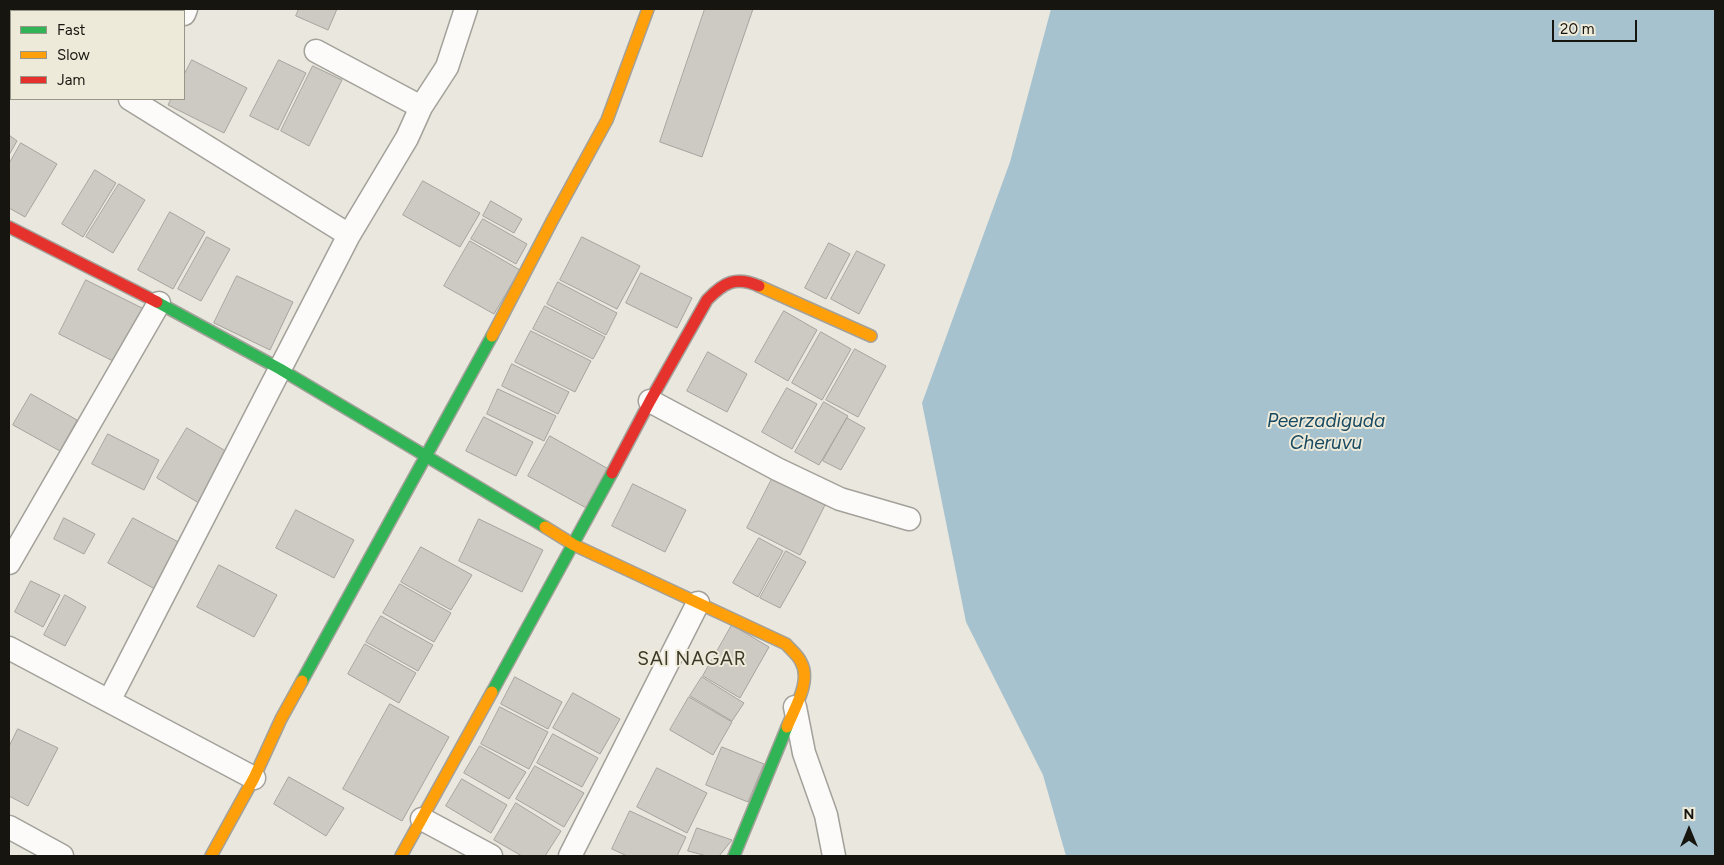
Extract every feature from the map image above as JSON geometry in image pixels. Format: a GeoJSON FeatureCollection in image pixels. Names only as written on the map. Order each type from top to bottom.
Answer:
{"type":"FeatureCollection","features":[{"type":"Feature","properties":{"kind":"street"},"geometry":{"type":"LineString","coordinates":[[109,701],[349,235],[407,138],[421,106],[447,67],[466,9]]}},
{"type":"Feature","properties":{"kind":"street"},"geometry":{"type":"LineString","coordinates":[[211,856],[254,778],[281,719],[426,458],[607,120],[648,9]]}},
{"type":"Feature","properties":{"kind":"street"},"geometry":{"type":"LineString","coordinates":[[316,51],[421,106]]}},
{"type":"Feature","properties":{"kind":"street"},"geometry":{"type":"LineString","coordinates":[[134,100],[349,235]]}},
{"type":"Feature","properties":{"kind":"street"},"geometry":{"type":"LineString","coordinates":[[9,227],[159,303],[280,369],[574,545],[786,644],[799,658],[805,671],[802,690],[734,856]]}},
{"type":"Feature","properties":{"kind":"street"},"geometry":{"type":"LineString","coordinates":[[402,856],[574,545],[650,400],[707,300],[719,287],[735,281],[747,281],[871,336]]}},
{"type":"Feature","properties":{"kind":"street"},"geometry":{"type":"LineString","coordinates":[[9,562],[159,303]]}},
{"type":"Feature","properties":{"kind":"street"},"geometry":{"type":"LineString","coordinates":[[650,400],[778,469],[840,499],[909,519]]}},
{"type":"Feature","properties":{"kind":"street"},"geometry":{"type":"LineString","coordinates":[[570,856],[698,603]]}},
{"type":"Feature","properties":{"kind":"street"},"geometry":{"type":"LineString","coordinates":[[9,648],[254,778]]}},
{"type":"Feature","properties":{"kind":"street"},"geometry":{"type":"LineString","coordinates":[[795,707],[804,753],[826,814],[834,856]]}},
{"type":"Feature","properties":{"kind":"street"},"geometry":{"type":"LineString","coordinates":[[422,819],[491,856]]}},
{"type":"Feature","properties":{"kind":"street"},"geometry":{"type":"LineString","coordinates":[[9,827],[62,856]]}},
{"type":"Feature","properties":{"kind":"water","name":"Peerzadiguda Cheruvu"},"geometry":{"type":"Polygon","coordinates":[[[1051,9],[1715,9],[1715,856],[1066,856],[1043,775],[966,622],[922,403],[1010,162],[1051,9]]]}},
{"type":"Feature","properties":{"kind":"building"},"geometry":{"type":"Polygon","coordinates":[[[42,9],[74,9],[73,10],[42,9]]]}},
{"type":"Feature","properties":{"kind":"building"},"geometry":{"type":"Polygon","coordinates":[[[86,9],[183,9],[182,10],[86,9]]]}},
{"type":"Feature","properties":{"kind":"building"},"geometry":{"type":"Polygon","coordinates":[[[299,9],[337,9],[328,30],[296,16],[299,9]]]}},
{"type":"Feature","properties":{"kind":"building"},"geometry":{"type":"Polygon","coordinates":[[[705,9],[753,9],[702,157],[660,142],[705,9]]]}},
{"type":"Feature","properties":{"kind":"building"},"geometry":{"type":"Polygon","coordinates":[[[192,60],[247,88],[224,133],[168,105],[170,100],[185,100],[185,73],[192,60]]]}},
{"type":"Feature","properties":{"kind":"building"},"geometry":{"type":"Polygon","coordinates":[[[279,60],[306,73],[278,130],[250,116],[279,60]]]}},
{"type":"Feature","properties":{"kind":"building"},"geometry":{"type":"Polygon","coordinates":[[[313,66],[342,80],[309,146],[281,131],[313,66]]]}},
{"type":"Feature","properties":{"kind":"building"},"geometry":{"type":"Polygon","coordinates":[[[9,135],[17,141],[9,155],[9,135]]]}},
{"type":"Feature","properties":{"kind":"building"},"geometry":{"type":"Polygon","coordinates":[[[21,143],[57,164],[25,217],[9,208],[9,164],[21,143]]]}},
{"type":"Feature","properties":{"kind":"building"},"geometry":{"type":"Polygon","coordinates":[[[95,170],[116,183],[83,237],[62,224],[95,170]]]}},
{"type":"Feature","properties":{"kind":"building"},"geometry":{"type":"Polygon","coordinates":[[[423,181],[480,213],[460,247],[403,215],[423,181]]]}},
{"type":"Feature","properties":{"kind":"building"},"geometry":{"type":"Polygon","coordinates":[[[119,184],[145,200],[113,253],[86,237],[119,184]]]}},
{"type":"Feature","properties":{"kind":"building"},"geometry":{"type":"Polygon","coordinates":[[[491,201],[522,219],[514,233],[483,216],[491,201]]]}},
{"type":"Feature","properties":{"kind":"building"},"geometry":{"type":"Polygon","coordinates":[[[170,212],[205,232],[173,289],[138,270],[170,212]]]}},
{"type":"Feature","properties":{"kind":"building"},"geometry":{"type":"Polygon","coordinates":[[[483,219],[527,244],[516,264],[471,239],[483,219]]]}},
{"type":"Feature","properties":{"kind":"building"},"geometry":{"type":"Polygon","coordinates":[[[207,237],[230,249],[201,301],[178,289],[207,237]]]}},
{"type":"Feature","properties":{"kind":"building"},"geometry":{"type":"Polygon","coordinates":[[[582,237],[640,266],[617,309],[560,280],[582,237]]]}},
{"type":"Feature","properties":{"kind":"building"},"geometry":{"type":"Polygon","coordinates":[[[470,241],[520,270],[494,314],[444,286],[470,241]]]}},
{"type":"Feature","properties":{"kind":"building"},"geometry":{"type":"Polygon","coordinates":[[[829,243],[850,254],[826,299],[805,288],[829,243]]]}},
{"type":"Feature","properties":{"kind":"building"},"geometry":{"type":"Polygon","coordinates":[[[857,251],[885,265],[859,314],[831,299],[857,251]]]}},
{"type":"Feature","properties":{"kind":"building"},"geometry":{"type":"Polygon","coordinates":[[[641,273],[692,298],[677,328],[626,303],[641,273]]]}},
{"type":"Feature","properties":{"kind":"building"},"geometry":{"type":"Polygon","coordinates":[[[237,276],[293,302],[270,350],[214,323],[237,276]]]}},
{"type":"Feature","properties":{"kind":"building"},"geometry":{"type":"Polygon","coordinates":[[[86,280],[144,309],[117,363],[59,334],[86,280]]]}},
{"type":"Feature","properties":{"kind":"building"},"geometry":{"type":"Polygon","coordinates":[[[558,282],[617,313],[606,335],[547,304],[558,282]]]}},
{"type":"Feature","properties":{"kind":"building"},"geometry":{"type":"Polygon","coordinates":[[[545,306],[605,337],[593,359],[533,329],[545,306]]]}},
{"type":"Feature","properties":{"kind":"building"},"geometry":{"type":"Polygon","coordinates":[[[784,311],[817,330],[788,381],[755,362],[784,311]]]}},
{"type":"Feature","properties":{"kind":"building"},"geometry":{"type":"Polygon","coordinates":[[[531,331],[591,361],[575,392],[515,362],[531,331]]]}},
{"type":"Feature","properties":{"kind":"building"},"geometry":{"type":"Polygon","coordinates":[[[821,332],[851,349],[822,400],[792,383],[821,332]]]}},
{"type":"Feature","properties":{"kind":"building"},"geometry":{"type":"Polygon","coordinates":[[[855,349],[886,366],[858,417],[826,400],[855,349]]]}},
{"type":"Feature","properties":{"kind":"building"},"geometry":{"type":"Polygon","coordinates":[[[708,352],[747,374],[727,412],[687,391],[708,352]]]}},
{"type":"Feature","properties":{"kind":"building"},"geometry":{"type":"Polygon","coordinates":[[[512,364],[569,392],[558,414],[502,386],[512,364]]]}},
{"type":"Feature","properties":{"kind":"building"},"geometry":{"type":"Polygon","coordinates":[[[787,388],[817,404],[792,449],[762,432],[787,388]]]}},
{"type":"Feature","properties":{"kind":"building"},"geometry":{"type":"Polygon","coordinates":[[[498,389],[556,416],[544,441],[487,414],[498,389]]]}},
{"type":"Feature","properties":{"kind":"building"},"geometry":{"type":"Polygon","coordinates":[[[31,394],[77,420],[60,451],[13,425],[31,394]]]}},
{"type":"Feature","properties":{"kind":"building"},"geometry":{"type":"Polygon","coordinates":[[[824,402],[848,416],[819,465],[795,452],[824,402]]]}},
{"type":"Feature","properties":{"kind":"building"},"geometry":{"type":"Polygon","coordinates":[[[484,417],[533,442],[516,476],[466,451],[484,417]]]}},
{"type":"Feature","properties":{"kind":"building"},"geometry":{"type":"Polygon","coordinates":[[[847,418],[865,428],[841,470],[823,461],[847,418]]]}},
{"type":"Feature","properties":{"kind":"building"},"geometry":{"type":"Polygon","coordinates":[[[187,428],[234,456],[204,506],[157,478],[187,428]]]}},
{"type":"Feature","properties":{"kind":"building"},"geometry":{"type":"Polygon","coordinates":[[[108,434],[159,460],[144,490],[92,464],[108,434]]]}},
{"type":"Feature","properties":{"kind":"building"},"geometry":{"type":"Polygon","coordinates":[[[550,436],[612,471],[590,510],[528,476],[550,436]]]}},
{"type":"Feature","properties":{"kind":"building"},"geometry":{"type":"Polygon","coordinates":[[[772,479],[825,505],[800,555],[747,528],[772,479]]]}},
{"type":"Feature","properties":{"kind":"building"},"geometry":{"type":"Polygon","coordinates":[[[633,484],[686,510],[665,552],[612,526],[633,484]]]}},
{"type":"Feature","properties":{"kind":"building"},"geometry":{"type":"Polygon","coordinates":[[[296,510],[354,540],[334,578],[276,548],[296,510]]]}},
{"type":"Feature","properties":{"kind":"building"},"geometry":{"type":"Polygon","coordinates":[[[64,518],[95,534],[84,554],[54,539],[64,518]]]}},
{"type":"Feature","properties":{"kind":"building"},"geometry":{"type":"Polygon","coordinates":[[[133,518],[188,547],[162,593],[108,563],[133,518]]]}},
{"type":"Feature","properties":{"kind":"building"},"geometry":{"type":"Polygon","coordinates":[[[479,519],[543,550],[522,592],[459,561],[479,519]]]}},
{"type":"Feature","properties":{"kind":"building"},"geometry":{"type":"Polygon","coordinates":[[[759,538],[783,551],[758,597],[733,583],[759,538]]]}},
{"type":"Feature","properties":{"kind":"building"},"geometry":{"type":"Polygon","coordinates":[[[421,547],[472,575],[451,610],[401,582],[421,547]]]}},
{"type":"Feature","properties":{"kind":"building"},"geometry":{"type":"Polygon","coordinates":[[[786,551],[806,562],[780,608],[760,598],[786,551]]]}},
{"type":"Feature","properties":{"kind":"building"},"geometry":{"type":"Polygon","coordinates":[[[219,565],[277,595],[254,637],[197,607],[219,565]]]}},
{"type":"Feature","properties":{"kind":"building"},"geometry":{"type":"Polygon","coordinates":[[[31,581],[60,595],[43,627],[15,612],[31,581]]]}},
{"type":"Feature","properties":{"kind":"building"},"geometry":{"type":"Polygon","coordinates":[[[400,584],[451,613],[434,642],[383,613],[400,584]]]}},
{"type":"Feature","properties":{"kind":"building"},"geometry":{"type":"Polygon","coordinates":[[[65,595],[86,607],[65,646],[44,635],[65,595]]]}},
{"type":"Feature","properties":{"kind":"building"},"geometry":{"type":"Polygon","coordinates":[[[381,616],[433,645],[418,671],[366,642],[381,616]]]}},
{"type":"Feature","properties":{"kind":"building"},"geometry":{"type":"Polygon","coordinates":[[[732,625],[769,647],[740,698],[703,676],[732,625]]]}},
{"type":"Feature","properties":{"kind":"building"},"geometry":{"type":"Polygon","coordinates":[[[365,644],[416,673],[399,703],[348,674],[365,644]]]}},
{"type":"Feature","properties":{"kind":"building"},"geometry":{"type":"Polygon","coordinates":[[[515,677],[562,702],[548,729],[501,704],[515,677]]]}},
{"type":"Feature","properties":{"kind":"building"},"geometry":{"type":"Polygon","coordinates":[[[702,677],[744,703],[732,721],[690,696],[702,677]]]}},
{"type":"Feature","properties":{"kind":"building"},"geometry":{"type":"Polygon","coordinates":[[[573,693],[620,719],[600,754],[553,728],[573,693]]]}},
{"type":"Feature","properties":{"kind":"building"},"geometry":{"type":"Polygon","coordinates":[[[689,697],[732,722],[713,755],[670,730],[689,697]]]}},
{"type":"Feature","properties":{"kind":"building"},"geometry":{"type":"Polygon","coordinates":[[[390,704],[449,737],[402,821],[343,789],[390,704]]]}},
{"type":"Feature","properties":{"kind":"building"},"geometry":{"type":"Polygon","coordinates":[[[500,707],[548,732],[529,769],[481,744],[500,707]]]}},
{"type":"Feature","properties":{"kind":"building"},"geometry":{"type":"Polygon","coordinates":[[[18,729],[58,748],[28,806],[9,796],[9,747],[18,729]]]}},
{"type":"Feature","properties":{"kind":"building"},"geometry":{"type":"Polygon","coordinates":[[[553,734],[598,758],[582,787],[537,763],[553,734]]]}},
{"type":"Feature","properties":{"kind":"building"},"geometry":{"type":"Polygon","coordinates":[[[480,746],[526,772],[509,799],[464,773],[480,746]]]}},
{"type":"Feature","properties":{"kind":"building"},"geometry":{"type":"Polygon","coordinates":[[[722,747],[764,764],[748,802],[706,785],[722,747]]]}},
{"type":"Feature","properties":{"kind":"building"},"geometry":{"type":"Polygon","coordinates":[[[535,766],[584,793],[564,827],[516,799],[535,766]]]}},
{"type":"Feature","properties":{"kind":"building"},"geometry":{"type":"Polygon","coordinates":[[[657,768],[707,793],[687,833],[637,807],[657,768]]]}},
{"type":"Feature","properties":{"kind":"building"},"geometry":{"type":"Polygon","coordinates":[[[289,777],[344,808],[326,836],[274,804],[289,777]]]}},
{"type":"Feature","properties":{"kind":"building"},"geometry":{"type":"Polygon","coordinates":[[[462,779],[507,805],[491,833],[446,806],[462,779]]]}},
{"type":"Feature","properties":{"kind":"building"},"geometry":{"type":"Polygon","coordinates":[[[516,803],[561,831],[545,856],[522,856],[494,840],[516,803]]]}},
{"type":"Feature","properties":{"kind":"building"},"geometry":{"type":"Polygon","coordinates":[[[630,811],[686,837],[677,856],[627,856],[612,849],[630,811]]]}},
{"type":"Feature","properties":{"kind":"building"},"geometry":{"type":"Polygon","coordinates":[[[697,828],[732,840],[719,856],[707,856],[688,851],[697,828]]]}},
{"type":"Feature","properties":{"kind":"traffic: fast"},"geometry":{"type":"LineString","coordinates":[[157,302],[280,369],[545,527]]}},
{"type":"Feature","properties":{"kind":"traffic: fast"},"geometry":{"type":"LineString","coordinates":[[302,681],[492,336]]}},
{"type":"Feature","properties":{"kind":"traffic: fast"},"geometry":{"type":"LineString","coordinates":[[492,692],[612,473]]}},
{"type":"Feature","properties":{"kind":"traffic: fast"},"geometry":{"type":"LineString","coordinates":[[734,856],[787,727]]}},
{"type":"Feature","properties":{"kind":"traffic: slow"},"geometry":{"type":"LineString","coordinates":[[492,336],[607,120],[648,9]]}},
{"type":"Feature","properties":{"kind":"traffic: slow"},"geometry":{"type":"LineString","coordinates":[[759,286],[871,336]]}},
{"type":"Feature","properties":{"kind":"traffic: slow"},"geometry":{"type":"LineString","coordinates":[[545,527],[574,545],[786,644],[800,659],[804,670],[801,695],[787,727]]}},
{"type":"Feature","properties":{"kind":"traffic: slow"},"geometry":{"type":"LineString","coordinates":[[211,856],[254,778],[281,719],[302,681]]}},
{"type":"Feature","properties":{"kind":"traffic: slow"},"geometry":{"type":"LineString","coordinates":[[401,856],[492,692]]}},
{"type":"Feature","properties":{"kind":"traffic: jam"},"geometry":{"type":"LineString","coordinates":[[9,227],[157,302]]}},
{"type":"Feature","properties":{"kind":"traffic: jam"},"geometry":{"type":"LineString","coordinates":[[612,473],[707,300],[719,289],[731,282],[744,281],[759,286]]}},
{"type":"Feature","properties":{"kind":"district","name":"SAI NAGAR"},"geometry":{"type":"Point","coordinates":[692,659]}}]}
